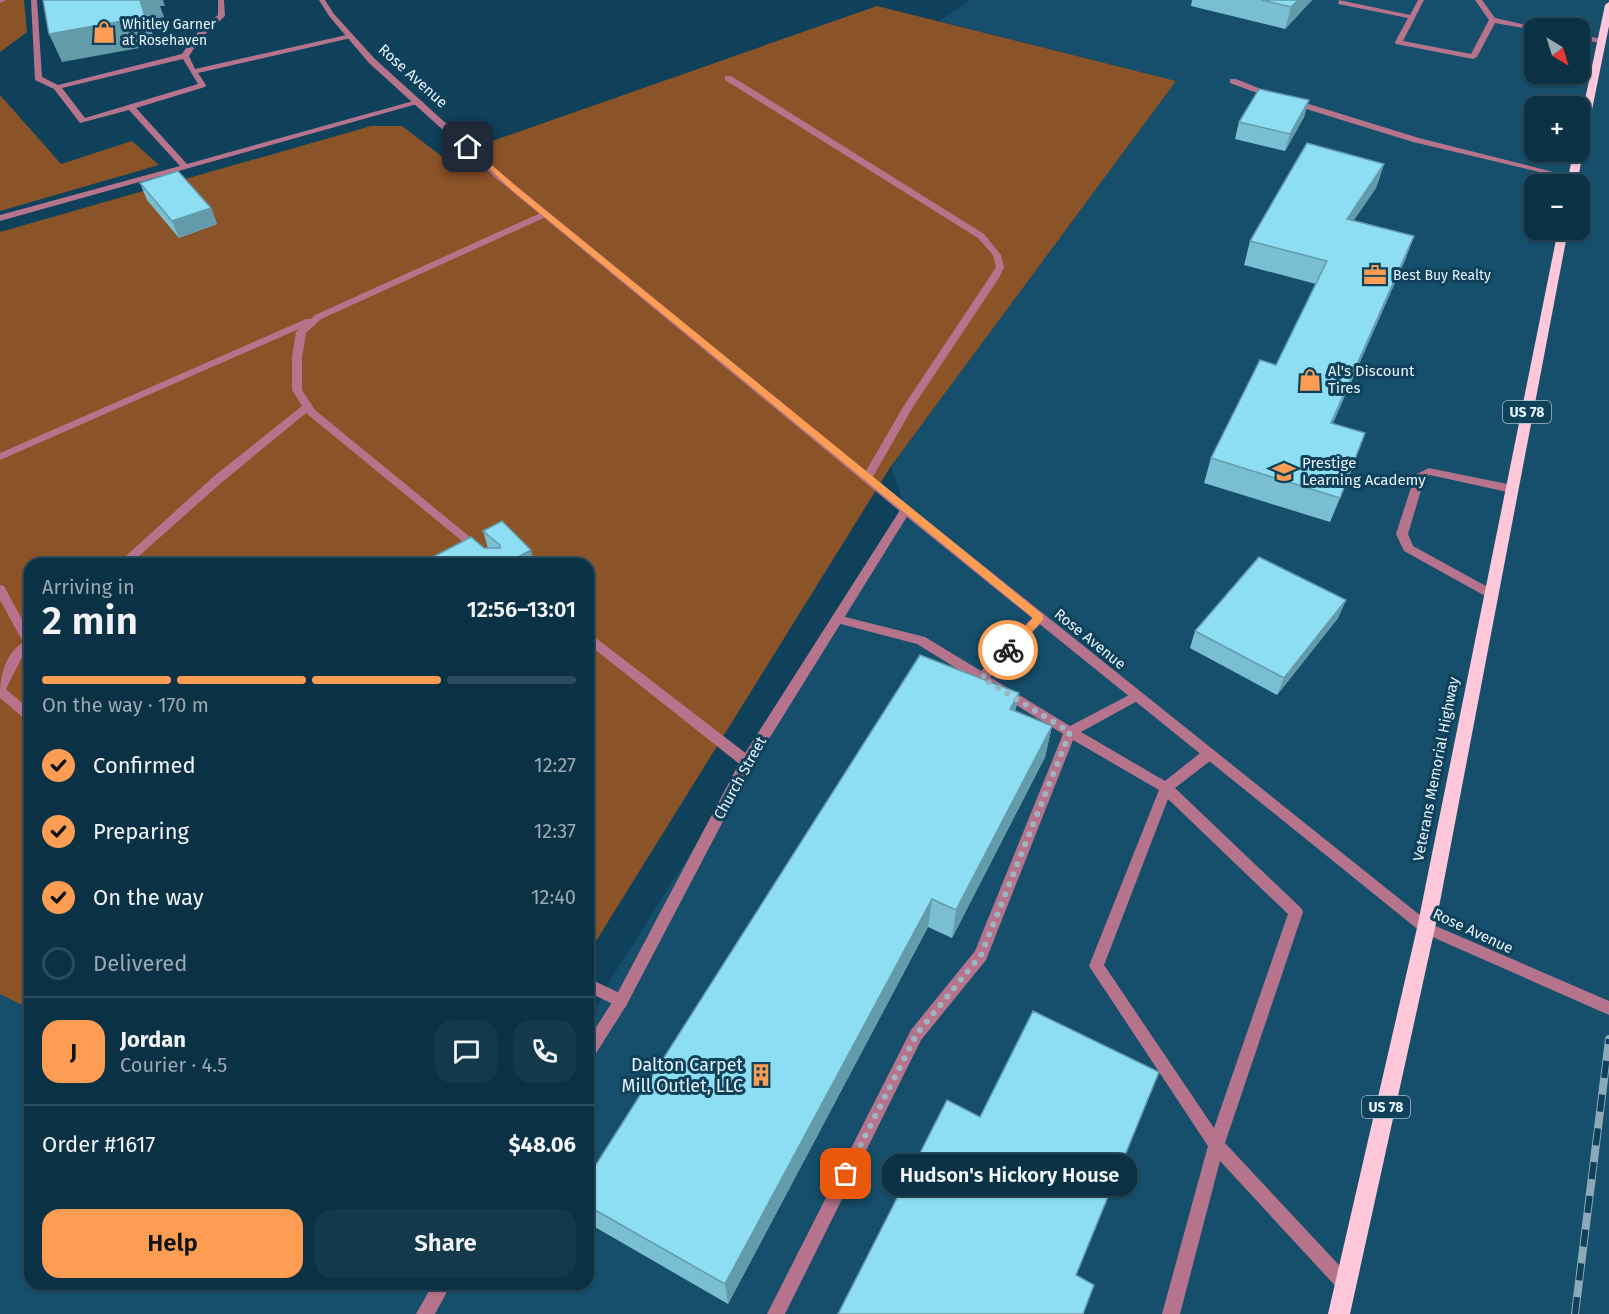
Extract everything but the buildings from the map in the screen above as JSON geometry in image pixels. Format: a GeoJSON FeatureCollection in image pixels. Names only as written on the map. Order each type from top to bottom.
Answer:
{"type":"FeatureCollection","features":[{"type":"Feature","properties":{"kind":"main road"},"geometry":{"type":"LineString","coordinates":[[1589,96],[1609,5]]}},
{"type":"Feature","properties":{"kind":"main road","name":"Veterans Memorial Highway"},"geometry":{"type":"LineString","coordinates":[[1339,1314],[1426,928],[1561,240]]}},
{"type":"Feature","properties":{"kind":"street"},"geometry":{"type":"LineString","coordinates":[[34,0],[38,78],[57,87],[83,121],[202,85],[185,56]]}},
{"type":"Feature","properties":{"kind":"street"},"geometry":{"type":"LineString","coordinates":[[57,87],[185,56],[198,37],[222,16],[221,0]]}},
{"type":"Feature","properties":{"kind":"street","name":"Rose Avenue"},"geometry":{"type":"LineString","coordinates":[[322,0],[348,36],[372,62],[420,102],[500,177],[1039,618],[1426,928],[1609,1008]]}},
{"type":"Feature","properties":{"kind":"street"},"geometry":{"type":"LineString","coordinates":[[1342,0],[1340,3],[1412,17]]}},
{"type":"Feature","properties":{"kind":"street"},"geometry":{"type":"LineString","coordinates":[[1421,0],[1399,42],[1473,57],[1493,20]]}},
{"type":"Feature","properties":{"kind":"street"},"geometry":{"type":"LineString","coordinates":[[1478,0],[1493,20],[1524,26]]}},
{"type":"Feature","properties":{"kind":"street"},"geometry":{"type":"LineString","coordinates":[[193,72],[348,36]]}},
{"type":"Feature","properties":{"kind":"street"},"geometry":{"type":"LineString","coordinates":[[1590,39],[1600,41]]}},
{"type":"Feature","properties":{"kind":"street"},"geometry":{"type":"LineString","coordinates":[[728,78],[981,236],[997,255],[1000,267],[994,278],[908,407],[867,478]]}},
{"type":"Feature","properties":{"kind":"street"},"geometry":{"type":"LineString","coordinates":[[1233,81],[1416,140],[1545,174]]}},
{"type":"Feature","properties":{"kind":"street"},"geometry":{"type":"LineString","coordinates":[[0,218],[184,165],[420,102]]}},
{"type":"Feature","properties":{"kind":"street"},"geometry":{"type":"LineString","coordinates":[[131,107],[184,165]]}},
{"type":"Feature","properties":{"kind":"street"},"geometry":{"type":"LineString","coordinates":[[0,457],[545,214]]}},
{"type":"Feature","properties":{"kind":"street"},"geometry":{"type":"LineString","coordinates":[[318,317],[301,332],[297,357],[297,390],[308,407],[490,558]]}},
{"type":"Feature","properties":{"kind":"street"},"geometry":{"type":"LineString","coordinates":[[130,558],[217,480],[308,407]]}},
{"type":"Feature","properties":{"kind":"street"},"geometry":{"type":"LineString","coordinates":[[1491,594],[1408,548],[1402,534],[1420,475],[1429,471],[1512,489]]}},
{"type":"Feature","properties":{"kind":"street","name":"Church Street"},"geometry":{"type":"LineString","coordinates":[[594,1044],[621,1001],[747,762],[906,510]]}},
{"type":"Feature","properties":{"kind":"street"},"geometry":{"type":"LineString","coordinates":[[0,589],[24,634]]}},
{"type":"Feature","properties":{"kind":"street"},"geometry":{"type":"LineString","coordinates":[[982,678],[1039,618]]}},
{"type":"Feature","properties":{"kind":"street"},"geometry":{"type":"LineString","coordinates":[[837,620],[921,640],[1166,788],[1296,912],[1216,1145],[1171,1314]]}},
{"type":"Feature","properties":{"kind":"street"},"geometry":{"type":"LineString","coordinates":[[594,643],[747,762]]}},
{"type":"Feature","properties":{"kind":"street"},"geometry":{"type":"LineString","coordinates":[[24,647],[18,652],[0,690],[24,712]]}},
{"type":"Feature","properties":{"kind":"street"},"geometry":{"type":"LineString","coordinates":[[776,1314],[916,1035],[981,955],[1070,732],[1137,696]]}},
{"type":"Feature","properties":{"kind":"street"},"geometry":{"type":"LineString","coordinates":[[1209,754],[1166,788],[1096,966],[1216,1145],[1346,1286]]}},
{"type":"Feature","properties":{"kind":"street"},"geometry":{"type":"LineString","coordinates":[[594,988],[621,1001]]}},
{"type":"Feature","properties":{"kind":"street"},"geometry":{"type":"LineString","coordinates":[[425,1314],[439,1290]]}},
{"type":"Feature","properties":{"kind":"shaded area"},"geometry":{"type":"Polygon","coordinates":[[[0,0],[24,0],[27,32],[0,52],[0,0]]]}},
{"type":"Feature","properties":{"kind":"shaded area"},"geometry":{"type":"Polygon","coordinates":[[[970,0],[1609,0],[1609,1314],[0,1314],[0,994],[24,1006],[24,1290],[594,1290],[594,1017],[605,989],[906,510],[891,466],[1176,81],[939,21],[970,0]]]}},
{"type":"Feature","properties":{"kind":"shaded area"},"geometry":{"type":"Polygon","coordinates":[[[877,6],[1176,81],[891,466],[594,944],[594,558],[24,558],[24,1006],[0,994],[0,232],[371,126],[402,126],[444,158],[877,6]]]}},
{"type":"Feature","properties":{"kind":"shaded area"},"geometry":{"type":"Polygon","coordinates":[[[0,95],[61,164],[132,141],[159,165],[0,211],[0,95]]]}},
{"type":"Feature","properties":{"kind":"railway"},"geometry":{"type":"LineString","coordinates":[[1575,1314],[1609,1039]]}},
{"type":"Feature","properties":{"kind":"way so far"},"geometry":{"type":"LineString","coordinates":[[846,1174],[916,1035],[981,955],[1070,732],[982,678],[1008,650]]}},
{"type":"Feature","properties":{"kind":"place","name":"Whitley Garner at Rosehaven"},"geometry":{"type":"Point","coordinates":[104,32]}},
{"type":"Feature","properties":{"kind":"place","name":"Best Buy Realty"},"geometry":{"type":"Point","coordinates":[1375,275]}},
{"type":"Feature","properties":{"kind":"place","name":"Al's Discount Tires"},"geometry":{"type":"Point","coordinates":[1310,380]}},
{"type":"Feature","properties":{"kind":"place","name":"Prestige Learning Academy"},"geometry":{"type":"Point","coordinates":[1284,472]}},
{"type":"Feature","properties":{"kind":"place","name":"Dalton Carpet Mill Outlet, LLC"},"geometry":{"type":"Point","coordinates":[761,1075]}},
{"type":"Feature","properties":{"kind":"place","name":"Hudson's Hickory House"},"geometry":{"type":"Point","coordinates":[846,1174]}},
{"type":"Feature","properties":{"kind":"route"},"geometry":{"type":"LineString","coordinates":[[468,147],[500,177],[1039,618],[1008,650]]}}]}
